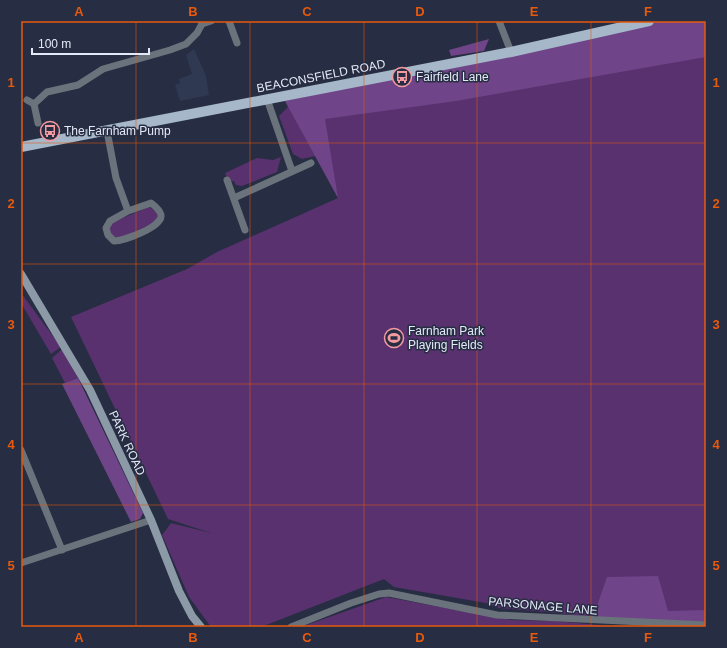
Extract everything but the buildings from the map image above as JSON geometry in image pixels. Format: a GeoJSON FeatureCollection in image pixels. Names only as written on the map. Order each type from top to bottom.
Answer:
{"type":"FeatureCollection","features":[{"type":"Feature","properties":{"kind":"main road","name":"BEACONSFIELD ROAD"},"geometry":{"type":"LineString","coordinates":[[21,147],[511,52],[649,21]]}},
{"type":"Feature","properties":{"kind":"main road","name":"PARK ROAD"},"geometry":{"type":"LineString","coordinates":[[21,274],[90,390],[151,520],[179,591],[192,616],[201,627]]}},
{"type":"Feature","properties":{"kind":"street"},"geometry":{"type":"LineString","coordinates":[[34,104],[47,92],[78,85],[103,69],[186,44],[196,33],[201,22],[211,21]]}},
{"type":"Feature","properties":{"kind":"street"},"geometry":{"type":"LineString","coordinates":[[229,21],[237,43]]}},
{"type":"Feature","properties":{"kind":"street"},"geometry":{"type":"LineString","coordinates":[[499,21],[511,52]]}},
{"type":"Feature","properties":{"kind":"street"},"geometry":{"type":"LineString","coordinates":[[267,99],[292,171]]}},
{"type":"Feature","properties":{"kind":"street"},"geometry":{"type":"LineString","coordinates":[[27,100],[34,104],[38,123]]}},
{"type":"Feature","properties":{"kind":"street"},"geometry":{"type":"LineString","coordinates":[[107,131],[116,178],[128,211]]}},
{"type":"Feature","properties":{"kind":"street"},"geometry":{"type":"LineString","coordinates":[[234,198],[311,163]]}},
{"type":"Feature","properties":{"kind":"street"},"geometry":{"type":"LineString","coordinates":[[227,180],[245,230]]}},
{"type":"Feature","properties":{"kind":"street"},"geometry":{"type":"LineString","coordinates":[[152,203],[158,209],[161,215],[161,220],[154,226],[120,241],[114,240],[108,235],[106,228],[110,220],[128,211],[152,203]]}},
{"type":"Feature","properties":{"kind":"street"},"geometry":{"type":"LineString","coordinates":[[21,450],[62,550]]}},
{"type":"Feature","properties":{"kind":"street"},"geometry":{"type":"LineString","coordinates":[[21,563],[151,520]]}},
{"type":"Feature","properties":{"kind":"street","name":"PARSONAGE LANE"},"geometry":{"type":"LineString","coordinates":[[291,627],[351,603],[380,594],[389,593],[497,615],[706,625]]}},
{"type":"Feature","properties":{"kind":"shaded area"},"geometry":{"type":"Polygon","coordinates":[[[659,21],[706,21],[706,57],[456,101],[325,119],[338,198],[285,101],[659,21]]]}},
{"type":"Feature","properties":{"kind":"shaded area","name":"Farnham Park Playing Fields"},"geometry":{"type":"Polygon","coordinates":[[[706,21],[706,620],[598,619],[559,613],[499,608],[486,603],[394,587],[384,579],[261,627],[211,627],[189,597],[162,535],[171,523],[211,533],[168,519],[71,317],[187,269],[217,252],[338,198],[315,156],[302,159],[293,154],[279,116],[288,107],[285,101],[706,21]]]}},
{"type":"Feature","properties":{"kind":"shaded area"},"geometry":{"type":"Polygon","coordinates":[[[489,39],[484,51],[451,56],[449,50],[489,39]]]}},
{"type":"Feature","properties":{"kind":"shaded area"},"geometry":{"type":"Polygon","coordinates":[[[194,49],[206,76],[209,95],[180,101],[175,85],[180,83],[179,79],[192,74],[186,55],[194,49]]]}},
{"type":"Feature","properties":{"kind":"shaded area"},"geometry":{"type":"Polygon","coordinates":[[[281,157],[277,172],[242,186],[236,185],[234,181],[229,182],[225,173],[257,158],[273,160],[281,157]]]}},
{"type":"Feature","properties":{"kind":"shaded area"},"geometry":{"type":"Polygon","coordinates":[[[149,207],[156,211],[158,215],[155,223],[119,238],[111,234],[109,229],[113,222],[149,207]]]}},
{"type":"Feature","properties":{"kind":"shaded area"},"geometry":{"type":"Polygon","coordinates":[[[21,293],[61,347],[51,354],[21,303],[21,293]]]}},
{"type":"Feature","properties":{"kind":"shaded area"},"geometry":{"type":"Polygon","coordinates":[[[62,349],[78,378],[65,383],[52,358],[62,349]]]}},
{"type":"Feature","properties":{"kind":"shaded area"},"geometry":{"type":"Polygon","coordinates":[[[78,378],[143,513],[140,519],[131,522],[62,384],[78,378]]]}},
{"type":"Feature","properties":{"kind":"shaded area"},"geometry":{"type":"Polygon","coordinates":[[[658,576],[668,611],[706,610],[706,622],[598,619],[598,603],[607,577],[658,576]]]}},
{"type":"Feature","properties":{"kind":"shaded area"},"geometry":{"type":"Polygon","coordinates":[[[386,597],[511,620],[556,621],[619,627],[301,627],[386,597]]]}},
{"type":"Feature","properties":{"kind":"place","name":"Fairfield Lane"},"geometry":{"type":"Point","coordinates":[402,77]}},
{"type":"Feature","properties":{"kind":"place","name":"The Farnham Pump"},"geometry":{"type":"Point","coordinates":[50,131]}},
{"type":"Feature","properties":{"kind":"place","name":"Farnham Park Playing Fields"},"geometry":{"type":"Point","coordinates":[394,338]}}]}
